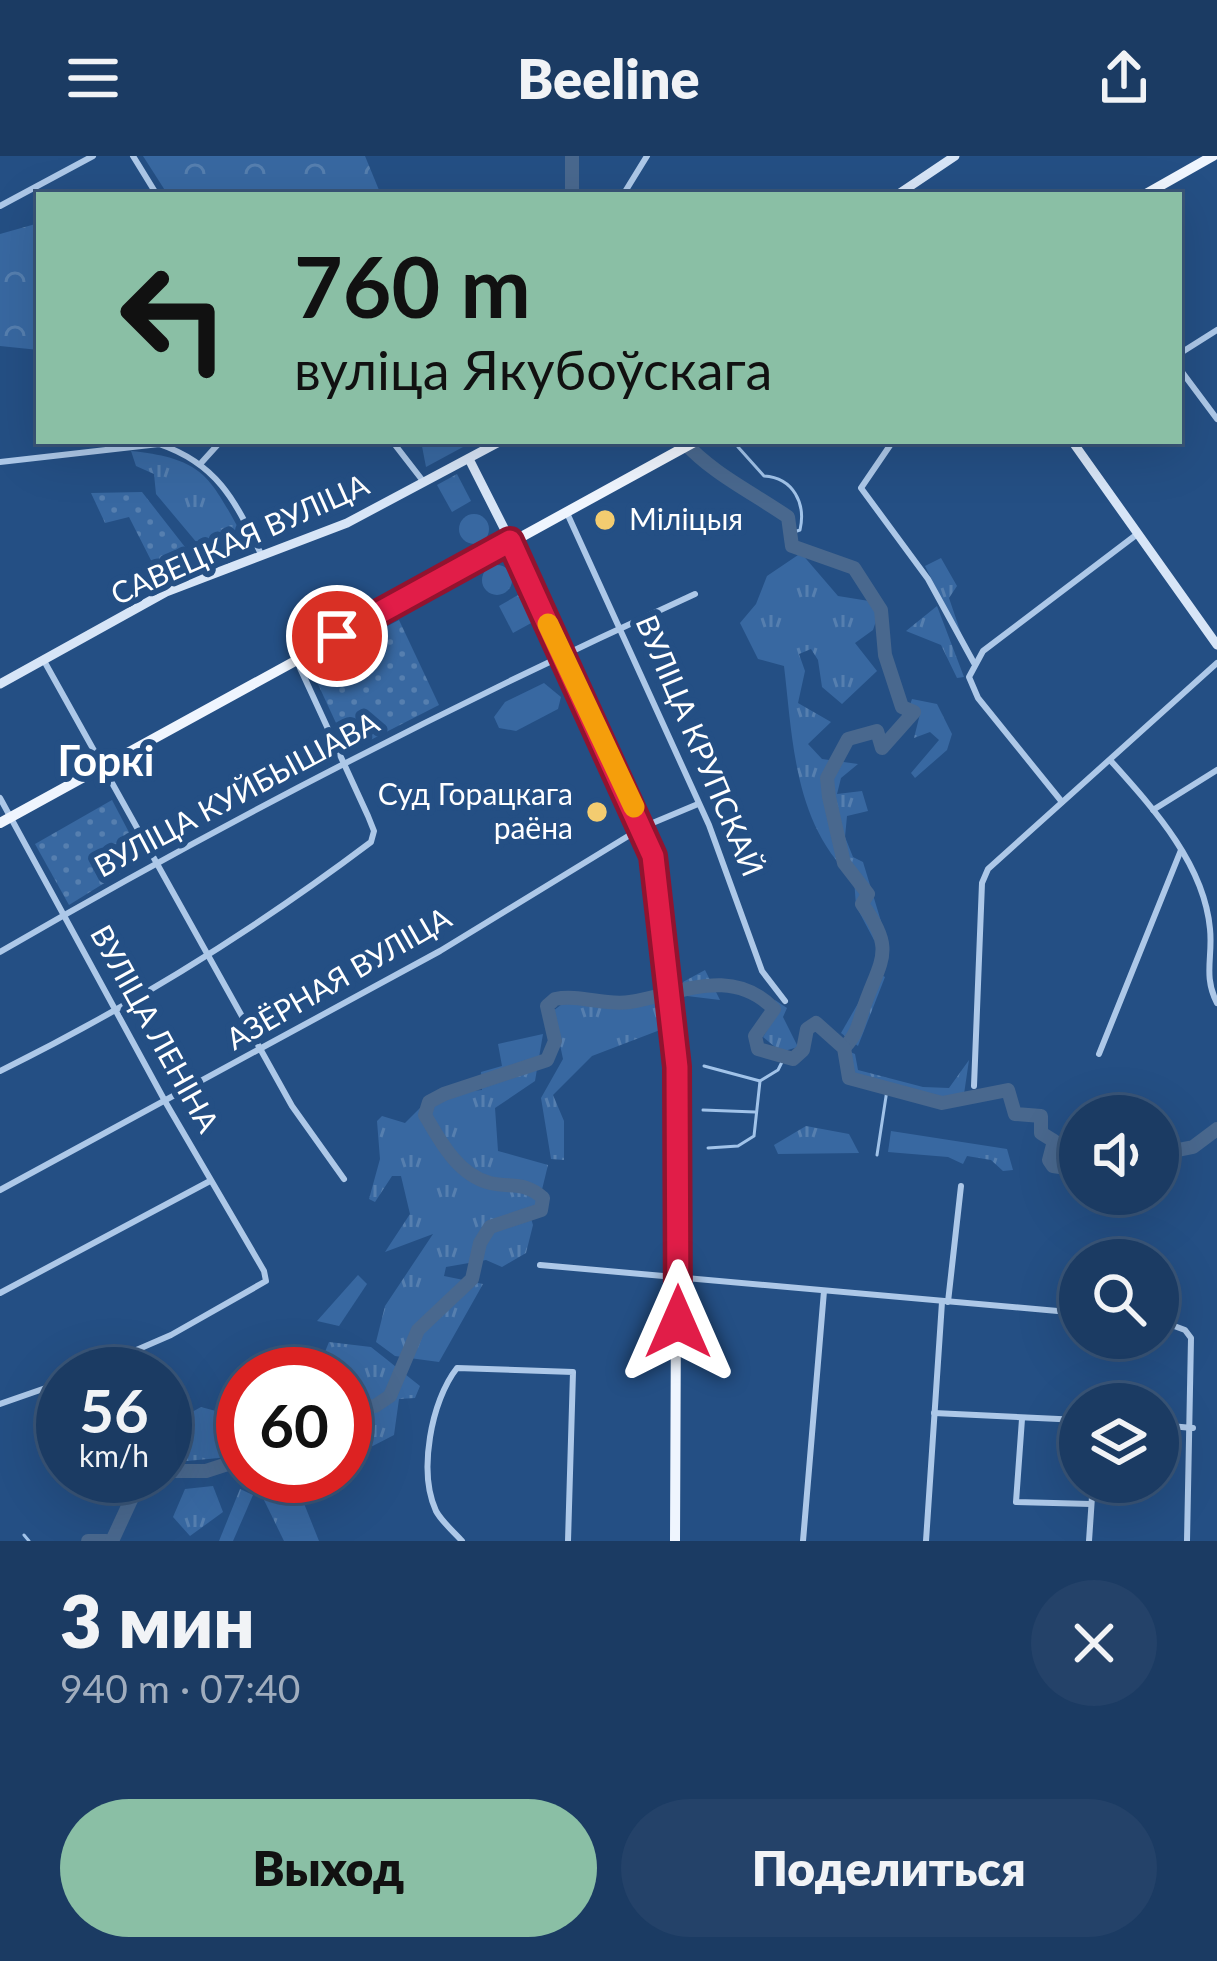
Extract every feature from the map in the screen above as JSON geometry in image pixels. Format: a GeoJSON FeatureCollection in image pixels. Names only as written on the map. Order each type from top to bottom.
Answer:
{"type":"FeatureCollection","features":[{"type":"Feature","properties":{"kind":"main road"},"geometry":{"type":"LineString","coordinates":[[901,192],[955,156]]}},
{"type":"Feature","properties":{"kind":"main road"},"geometry":{"type":"LineString","coordinates":[[1149,192],[1213,156]]}},
{"type":"Feature","properties":{"kind":"main road","name":"САВЕЦКАЯ ВУЛІЦА"},"geometry":{"type":"LineString","coordinates":[[0,684],[166,592],[347,523],[496,444]]}},
{"type":"Feature","properties":{"kind":"main road"},"geometry":{"type":"LineString","coordinates":[[5,820],[690,444]]}},
{"type":"Feature","properties":{"kind":"main road"},"geometry":{"type":"LineString","coordinates":[[1074,444],[1217,645]]}},
{"type":"Feature","properties":{"kind":"main road"},"geometry":{"type":"LineString","coordinates":[[469,459],[644,827],[653,856],[677,1067],[675,1541]]}},
{"type":"Feature","properties":{"kind":"street"},"geometry":{"type":"LineString","coordinates":[[0,206],[93,156]]}},
{"type":"Feature","properties":{"kind":"street"},"geometry":{"type":"LineString","coordinates":[[133,156],[155,192]]}},
{"type":"Feature","properties":{"kind":"street"},"geometry":{"type":"LineString","coordinates":[[624,192],[646,156]]}},
{"type":"Feature","properties":{"kind":"street"},"geometry":{"type":"LineString","coordinates":[[1182,351],[1217,330]]}},
{"type":"Feature","properties":{"kind":"street"},"geometry":{"type":"LineString","coordinates":[[1182,372],[1217,419]]}},
{"type":"Feature","properties":{"kind":"street"},"geometry":{"type":"LineString","coordinates":[[0,462],[159,444],[202,462],[261,554]]}},
{"type":"Feature","properties":{"kind":"street"},"geometry":{"type":"LineString","coordinates":[[202,462],[218,444]]}},
{"type":"Feature","properties":{"kind":"street"},"geometry":{"type":"LineString","coordinates":[[394,444],[424,483]]}},
{"type":"Feature","properties":{"kind":"street"},"geometry":{"type":"LineString","coordinates":[[891,444],[861,488],[928,580],[974,664]]}},
{"type":"Feature","properties":{"kind":"street","name":"ВУЛІЦА КРУПСКАЙ"},"geometry":{"type":"LineString","coordinates":[[566,510],[698,804],[762,971],[785,1001]]}},
{"type":"Feature","properties":{"kind":"street"},"geometry":{"type":"LineString","coordinates":[[1062,802],[977,698],[969,677],[974,664],[1000,636],[1139,533]]}},
{"type":"Feature","properties":{"kind":"street","name":"ВУЛІЦА КУЙБЫШАВА"},"geometry":{"type":"LineString","coordinates":[[0,952],[153,863],[563,655],[695,594]]}},
{"type":"Feature","properties":{"kind":"street"},"geometry":{"type":"LineString","coordinates":[[43,659],[292,1106],[344,1179]]}},
{"type":"Feature","properties":{"kind":"street"},"geometry":{"type":"LineString","coordinates":[[974,1086],[982,883],[988,868],[1217,663]]}},
{"type":"Feature","properties":{"kind":"street"},"geometry":{"type":"LineString","coordinates":[[0,1072],[117,1013],[211,957],[371,842],[374,831],[300,668]]}},
{"type":"Feature","properties":{"kind":"street"},"geometry":{"type":"LineString","coordinates":[[1110,760],[1181,850],[1210,929],[1207,973],[1217,1003]]}},
{"type":"Feature","properties":{"kind":"street"},"geometry":{"type":"LineString","coordinates":[[1154,810],[1217,770]]}},
{"type":"Feature","properties":{"kind":"street","name":"ВУЛІЦА ЛЕНІНА"},"geometry":{"type":"LineString","coordinates":[[0,798],[5,820],[64,915],[266,1281],[143,1347]]}},
{"type":"Feature","properties":{"kind":"street","name":"АЗЁРНАЯ ВУЛІЦА"},"geometry":{"type":"LineString","coordinates":[[0,1190],[264,1050],[644,827],[698,804]]}},
{"type":"Feature","properties":{"kind":"street"},"geometry":{"type":"LineString","coordinates":[[1099,1054],[1181,850]]}},
{"type":"Feature","properties":{"kind":"street"},"geometry":{"type":"LineString","coordinates":[[0,1293],[210,1181]]}},
{"type":"Feature","properties":{"kind":"street"},"geometry":{"type":"LineString","coordinates":[[926,1541],[934,1413],[961,1186]]}},
{"type":"Feature","properties":{"kind":"street"},"geometry":{"type":"LineString","coordinates":[[540,1265],[1059,1311]]}},
{"type":"Feature","properties":{"kind":"street"},"geometry":{"type":"LineString","coordinates":[[803,1541],[824,1292]]}},
{"type":"Feature","properties":{"kind":"street"},"geometry":{"type":"LineString","coordinates":[[1179,1328],[1185,1330],[1192,1353],[1187,1541]]}},
{"type":"Feature","properties":{"kind":"street"},"geometry":{"type":"LineString","coordinates":[[462,1541],[434,1508],[429,1463],[433,1424],[454,1371],[572,1372],[568,1541]]}},
{"type":"Feature","properties":{"kind":"street"},"geometry":{"type":"LineString","coordinates":[[0,1404],[36,1391]]}},
{"type":"Feature","properties":{"kind":"street"},"geometry":{"type":"LineString","coordinates":[[934,1413],[1059,1420]]}},
{"type":"Feature","properties":{"kind":"street"},"geometry":{"type":"LineString","coordinates":[[1022,1419],[1016,1502],[1091,1504],[1089,1541]]}},
{"type":"Feature","properties":{"kind":"street"},"geometry":{"type":"LineString","coordinates":[[1179,1427],[1192,1428]]}},
{"type":"Feature","properties":{"kind":"green space"},"geometry":{"type":"Polygon","coordinates":[[[143,156],[365,156],[380,192],[166,192],[143,156]]]}},
{"type":"Feature","properties":{"kind":"green space"},"geometry":{"type":"Polygon","coordinates":[[[36,224],[36,350],[0,346],[0,234],[36,224]]]}},
{"type":"Feature","properties":{"kind":"green space"},"geometry":{"type":"Polygon","coordinates":[[[422,444],[468,444],[426,467],[422,444]]]}},
{"type":"Feature","properties":{"kind":"green space"},"geometry":{"type":"Polygon","coordinates":[[[131,451],[177,460],[204,476],[247,543],[213,562],[156,494],[154,474],[136,466],[131,451]]]}},
{"type":"Feature","properties":{"kind":"green space"},"geometry":{"type":"Polygon","coordinates":[[[457,474],[471,501],[452,512],[437,485],[457,474]]]}},
{"type":"Feature","properties":{"kind":"green space"},"geometry":{"type":"Polygon","coordinates":[[[142,492],[199,565],[136,595],[136,588],[160,578],[129,517],[105,523],[91,493],[142,492]]]}},
{"type":"Feature","properties":{"kind":"green space"},"geometry":{"type":"Polygon","coordinates":[[[474,514],[489,529],[474,544],[459,529],[474,514]]]}},
{"type":"Feature","properties":{"kind":"green space"},"geometry":{"type":"Polygon","coordinates":[[[801,553],[838,596],[869,601],[878,615],[873,630],[855,643],[877,671],[842,704],[822,687],[818,660],[811,649],[799,654],[805,671],[798,703],[831,722],[808,744],[822,759],[858,764],[841,778],[837,794],[862,791],[868,811],[847,816],[845,837],[853,857],[863,862],[887,941],[874,940],[856,906],[854,879],[834,857],[808,808],[794,752],[784,666],[758,659],[740,623],[756,604],[767,576],[801,553]]]}},
{"type":"Feature","properties":{"kind":"green space"},"geometry":{"type":"Polygon","coordinates":[[[941,558],[957,586],[949,598],[966,648],[925,566],[941,558]]]}},
{"type":"Feature","properties":{"kind":"green space"},"geometry":{"type":"Polygon","coordinates":[[[497,565],[512,580],[497,595],[482,580],[497,565]]]}},
{"type":"Feature","properties":{"kind":"green space"},"geometry":{"type":"Polygon","coordinates":[[[518,595],[533,622],[513,633],[499,606],[518,595]]]}},
{"type":"Feature","properties":{"kind":"green space"},"geometry":{"type":"Polygon","coordinates":[[[937,606],[964,677],[957,678],[941,645],[906,631],[937,606]]]}},
{"type":"Feature","properties":{"kind":"green space"},"geometry":{"type":"Polygon","coordinates":[[[399,620],[439,705],[349,751],[310,667],[399,620]]]}},
{"type":"Feature","properties":{"kind":"green space"},"geometry":{"type":"Polygon","coordinates":[[[544,683],[561,697],[558,709],[516,731],[499,728],[494,717],[505,702],[544,683]]]}},
{"type":"Feature","properties":{"kind":"green space"},"geometry":{"type":"Polygon","coordinates":[[[912,699],[937,704],[952,734],[947,750],[915,778],[911,773],[939,740],[930,732],[914,738],[920,714],[910,705],[912,699]]]}},
{"type":"Feature","properties":{"kind":"green space"},"geometry":{"type":"Polygon","coordinates":[[[112,800],[143,859],[69,905],[35,844],[112,800]]]}},
{"type":"Feature","properties":{"kind":"green space"},"geometry":{"type":"Polygon","coordinates":[[[705,970],[720,1000],[687,996],[683,982],[705,970]]]}},
{"type":"Feature","properties":{"kind":"green space"},"geometry":{"type":"Polygon","coordinates":[[[876,972],[885,977],[858,1046],[841,1033],[876,972]]]}},
{"type":"Feature","properties":{"kind":"green space"},"geometry":{"type":"Polygon","coordinates":[[[655,998],[660,1030],[592,1056],[553,1095],[564,1121],[564,1160],[551,1159],[541,1098],[563,1059],[553,1011],[566,1001],[616,1009],[655,998]]]}},
{"type":"Feature","properties":{"kind":"green space"},"geometry":{"type":"Polygon","coordinates":[[[775,1000],[787,1008],[783,1017],[798,1047],[781,1052],[763,1037],[778,1012],[775,1000]]]}},
{"type":"Feature","properties":{"kind":"green space"},"geometry":{"type":"Polygon","coordinates":[[[543,1034],[535,1081],[495,1108],[498,1151],[548,1165],[538,1206],[529,1212],[533,1225],[526,1253],[502,1267],[486,1260],[446,1267],[444,1276],[483,1284],[439,1362],[395,1356],[376,1342],[385,1306],[433,1234],[385,1252],[410,1214],[401,1176],[392,1176],[375,1202],[369,1199],[380,1159],[377,1121],[382,1116],[405,1123],[434,1094],[482,1090],[481,1072],[502,1066],[498,1044],[543,1034]]]}},
{"type":"Feature","properties":{"kind":"green space"},"geometry":{"type":"Polygon","coordinates":[[[848,1051],[855,1054],[858,1070],[923,1087],[949,1088],[969,1060],[964,1094],[943,1100],[862,1083],[851,1077],[848,1051]]]}},
{"type":"Feature","properties":{"kind":"green space"},"geometry":{"type":"Polygon","coordinates":[[[806,1126],[849,1134],[859,1153],[778,1154],[774,1145],[806,1126]]]}},
{"type":"Feature","properties":{"kind":"green space"},"geometry":{"type":"Polygon","coordinates":[[[891,1131],[1007,1149],[1013,1170],[1003,1171],[991,1160],[967,1156],[963,1164],[948,1157],[888,1152],[891,1131]]]}},
{"type":"Feature","properties":{"kind":"green space"},"geometry":{"type":"Polygon","coordinates":[[[358,1275],[367,1284],[339,1326],[317,1321],[358,1275]]]}},
{"type":"Feature","properties":{"kind":"green space"},"geometry":{"type":"Polygon","coordinates":[[[329,1342],[371,1347],[327,1347],[329,1342]]]}},
{"type":"Feature","properties":{"kind":"green space"},"geometry":{"type":"Polygon","coordinates":[[[372,1348],[420,1386],[415,1398],[399,1399],[394,1435],[372,1446],[372,1348]]]}},
{"type":"Feature","properties":{"kind":"green space"},"geometry":{"type":"Polygon","coordinates":[[[201,1407],[216,1411],[216,1458],[192,1460],[192,1412],[201,1407]]]}},
{"type":"Feature","properties":{"kind":"green space"},"geometry":{"type":"Polygon","coordinates":[[[213,1486],[223,1512],[190,1536],[173,1517],[179,1503],[192,1503],[192,1488],[213,1486]]]}},
{"type":"Feature","properties":{"kind":"green space"},"geometry":{"type":"Polygon","coordinates":[[[234,1503],[250,1503],[233,1541],[219,1541],[234,1503]]]}},
{"type":"Feature","properties":{"kind":"green space"},"geometry":{"type":"Polygon","coordinates":[[[265,1503],[304,1503],[319,1541],[284,1541],[265,1503]]]}},
{"type":"Feature","properties":{"kind":"waterway"},"geometry":{"type":"LineString","coordinates":[[572,156],[572,192]]}},
{"type":"Feature","properties":{"kind":"waterway"},"geometry":{"type":"LineString","coordinates":[[686,444],[719,473],[788,517],[792,546],[854,568],[881,610],[885,655],[902,707],[914,712],[882,748],[877,731],[848,739],[827,778],[844,863],[868,894],[862,904],[882,944],[880,965],[858,1027],[844,1048]]}},
{"type":"Feature","properties":{"kind":"waterway"},"geometry":{"type":"LineString","coordinates":[[696,455],[697,444]]}},
{"type":"Feature","properties":{"kind":"waterway"},"geometry":{"type":"LineString","coordinates":[[738,447],[764,476],[783,482],[796,494],[800,530],[791,533]]}},
{"type":"Feature","properties":{"kind":"waterway"},"geometry":{"type":"LineString","coordinates":[[372,1406],[390,1396],[418,1330],[472,1279],[480,1243],[490,1227],[541,1210],[543,1198],[530,1189],[490,1183],[468,1173],[425,1115],[429,1102],[444,1094],[547,1060],[555,1041],[547,1006],[555,999],[620,1003],[705,986],[741,988],[774,1009],[755,1036],[758,1049],[793,1059],[803,1050],[807,1029],[816,1023],[844,1048],[849,1078],[942,1103],[1008,1090],[1015,1114],[1041,1116],[1041,1133],[1054,1141],[1049,1160],[1059,1167]]}},
{"type":"Feature","properties":{"kind":"waterway"},"geometry":{"type":"LineString","coordinates":[[708,1148],[738,1146],[754,1136],[760,1081],[778,1070],[784,1058]]}},
{"type":"Feature","properties":{"kind":"waterway"},"geometry":{"type":"LineString","coordinates":[[704,1066],[760,1081]]}},
{"type":"Feature","properties":{"kind":"waterway"},"geometry":{"type":"LineString","coordinates":[[877,1155],[887,1090]]}},
{"type":"Feature","properties":{"kind":"waterway"},"geometry":{"type":"LineString","coordinates":[[703,1110],[755,1112]]}},
{"type":"Feature","properties":{"kind":"waterway"},"geometry":{"type":"LineString","coordinates":[[1179,1150],[1193,1147],[1217,1129]]}},
{"type":"Feature","properties":{"kind":"waterway"},"geometry":{"type":"LineString","coordinates":[[192,1471],[216,1468]]}},
{"type":"Feature","properties":{"kind":"waterway"},"geometry":{"type":"LineString","coordinates":[[112,1541],[130,1503]]}},
{"type":"Feature","properties":{"kind":"waterway"},"geometry":{"type":"LineString","coordinates":[[24,1535],[29,1541]]}},
{"type":"Feature","properties":{"kind":"waterway"},"geometry":{"type":"LineString","coordinates":[[88,1541],[106,1541]]}},
{"type":"Feature","properties":{"kind":"slow traffic"},"geometry":{"type":"LineString","coordinates":[[548,624],[634,807]]}},
{"type":"Feature","properties":{"kind":"place","name":"Міліцыя"},"geometry":{"type":"Point","coordinates":[605,520]}},
{"type":"Feature","properties":{"kind":"place","name":"Суд Горацкага раёна"},"geometry":{"type":"Point","coordinates":[597,812]}},
{"type":"Feature","properties":{"kind":"district","name":"Горкі"},"geometry":{"type":"Point","coordinates":[106,761]}},
{"type":"Feature","properties":{"kind":"route"},"geometry":{"type":"LineString","coordinates":[[337,636],[510,541],[644,827],[653,856],[677,1067],[678,1322]]}}]}
